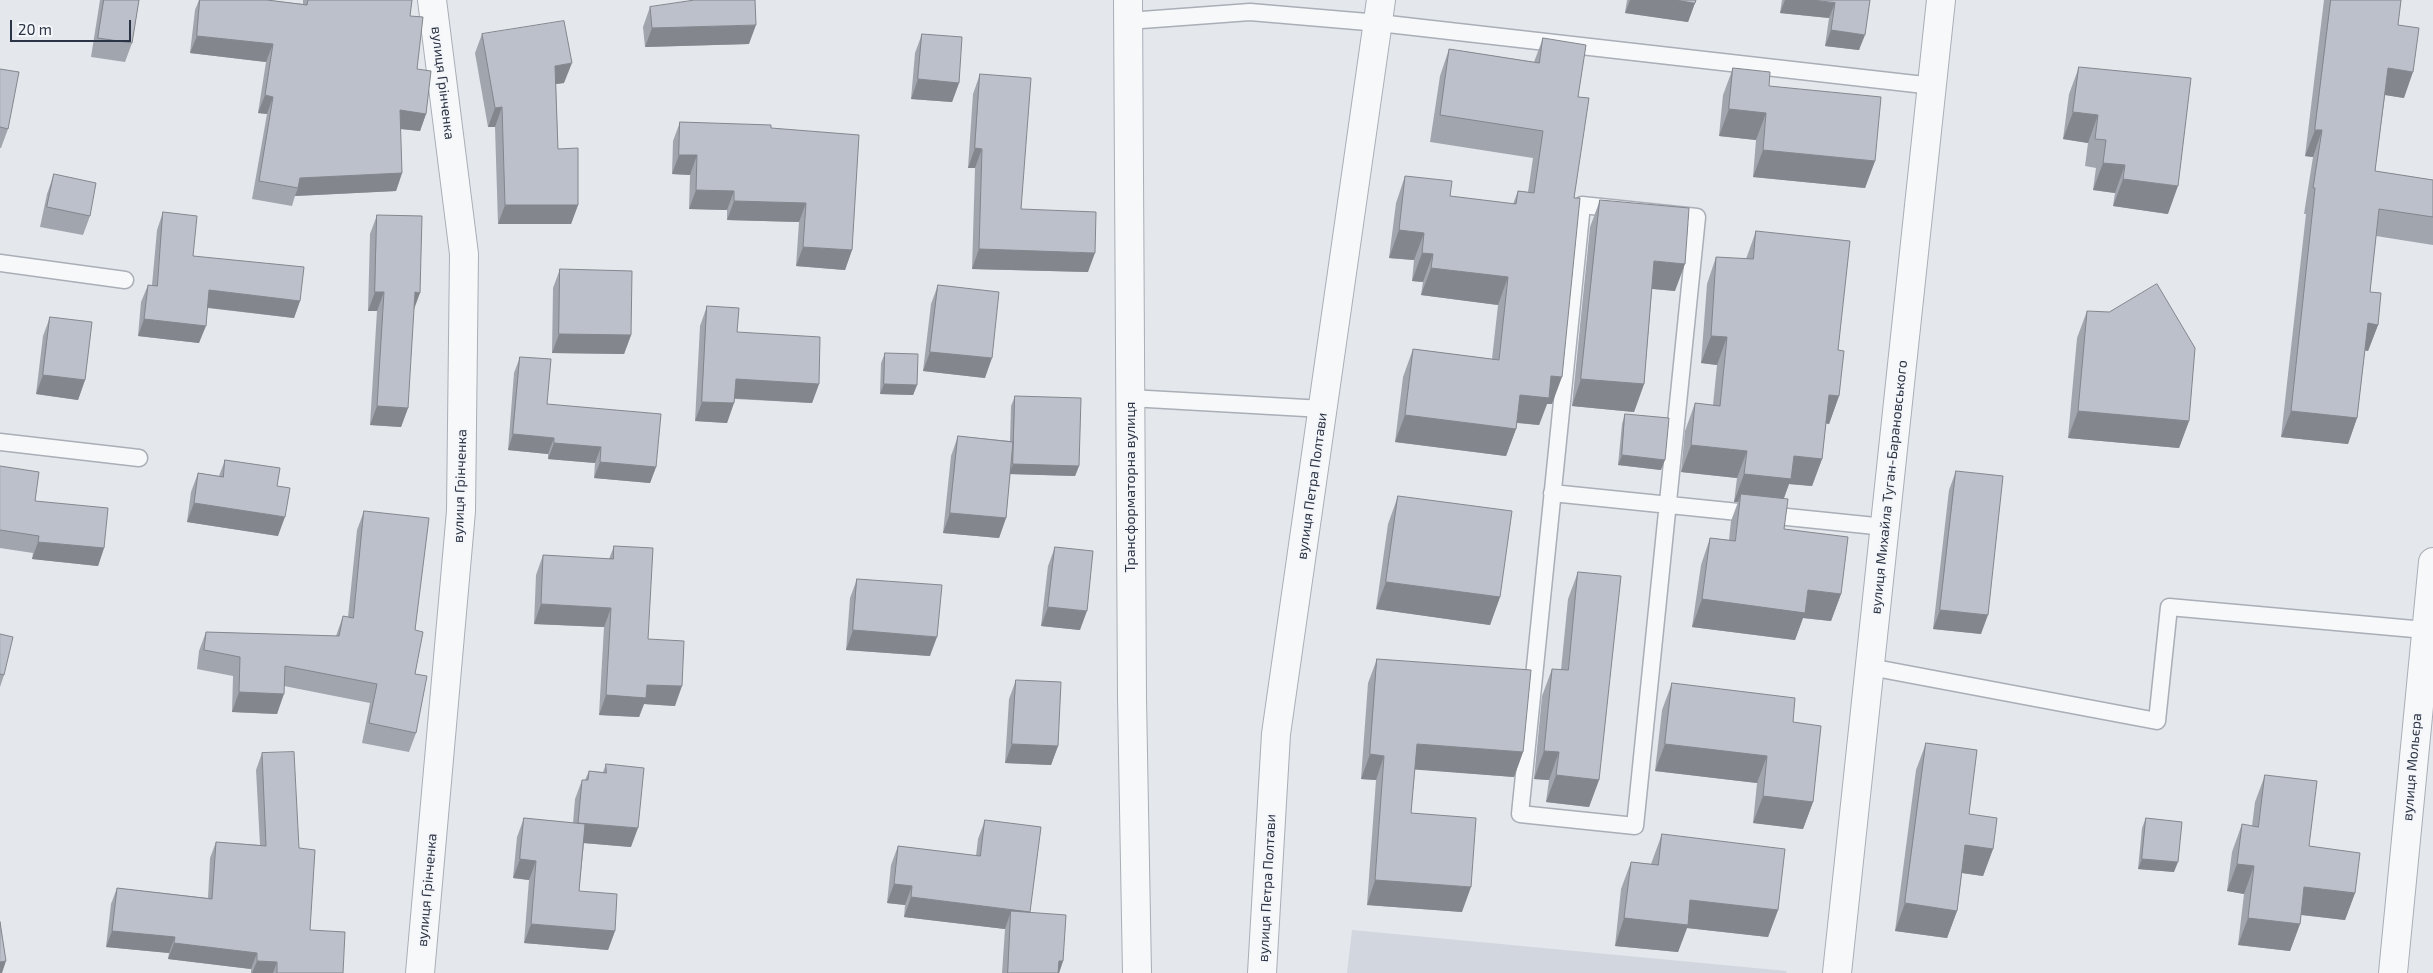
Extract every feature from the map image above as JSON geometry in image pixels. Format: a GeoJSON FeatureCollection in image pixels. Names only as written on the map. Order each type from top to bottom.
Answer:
{"type":"FeatureCollection","features":[{"type":"Feature","properties":{"kind":"street","name":"вулиця Грінченка"},"geometry":{"type":"LineString","coordinates":[[420,973],[461,511],[463,362],[464,254],[432,0]]}},
{"type":"Feature","properties":{"kind":"street","name":"вулиця Михайла Туган-Барановського"},"geometry":{"type":"LineString","coordinates":[[1837,973],[1941,0]]}},
{"type":"Feature","properties":{"kind":"street","name":"Трансформаторна вулиця"},"geometry":{"type":"LineString","coordinates":[[1128,10],[1132,688],[1137,973]]}},
{"type":"Feature","properties":{"kind":"street","name":"вулиця Петра Полтави"},"geometry":{"type":"LineString","coordinates":[[1262,973],[1276,734],[1380,12]]}},
{"type":"Feature","properties":{"kind":"street","name":"вулиця Мольєра"},"geometry":{"type":"LineString","coordinates":[[2393,973],[2433,562]]}},
{"type":"Feature","properties":{"kind":"lane"},"geometry":{"type":"LineString","coordinates":[[1128,10],[1380,12],[1933,86]]}},
{"type":"Feature","properties":{"kind":"lane"},"geometry":{"type":"LineString","coordinates":[[1582,205],[1697,217],[1635,826],[1520,814],[1552,493],[1582,205]]}},
{"type":"Feature","properties":{"kind":"lane"},"geometry":{"type":"LineString","coordinates":[[0,263],[125,280]]}},
{"type":"Feature","properties":{"kind":"lane"},"geometry":{"type":"LineString","coordinates":[[1130,398],[1323,409]]}},
{"type":"Feature","properties":{"kind":"lane"},"geometry":{"type":"LineString","coordinates":[[0,442],[139,458]]}},
{"type":"Feature","properties":{"kind":"lane"},"geometry":{"type":"LineString","coordinates":[[1552,493],[1885,527]]}},
{"type":"Feature","properties":{"kind":"lane"},"geometry":{"type":"LineString","coordinates":[[1870,667],[2157,721],[2169,607],[2425,630]]}},
{"type":"Feature","properties":{"kind":"shaded area"},"geometry":{"type":"Polygon","coordinates":[[[1352,930],[1787,971],[1786,973],[1347,973],[1352,930]]]}},
{"type":"Feature","properties":{"kind":"building"},"geometry":{"type":"Polygon","coordinates":[[[104,0],[139,0],[132,43],[98,38],[104,0]]]}},
{"type":"Feature","properties":{"kind":"building"},"geometry":{"type":"Polygon","coordinates":[[[200,0],[267,0],[307,5],[308,0],[412,0],[410,16],[423,17],[417,69],[431,71],[426,114],[400,110],[402,173],[300,178],[298,188],[259,181],[273,97],[265,95],[273,44],[197,36],[200,0]]]}},
{"type":"Feature","properties":{"kind":"building"},"geometry":{"type":"Polygon","coordinates":[[[695,0],[755,0],[756,25],[652,28],[650,7],[695,0]]]}},
{"type":"Feature","properties":{"kind":"building"},"geometry":{"type":"Polygon","coordinates":[[[1675,0],[1696,0],[1695,3],[1675,0]]]}},
{"type":"Feature","properties":{"kind":"building"},"geometry":{"type":"Polygon","coordinates":[[[1811,0],[1870,0],[1865,35],[1831,30],[1835,3],[1811,0]]]}},
{"type":"Feature","properties":{"kind":"building"},"geometry":{"type":"Polygon","coordinates":[[[2331,0],[2401,0],[2398,25],[2419,28],[2413,72],[2388,68],[2375,171],[2433,180],[2433,217],[2379,209],[2370,292],[2381,293],[2378,325],[2368,323],[2357,418],[2291,411],[2315,188],[2313,188],[2322,130],[2315,130],[2331,0]]]}},
{"type":"Feature","properties":{"kind":"building"},"geometry":{"type":"Polygon","coordinates":[[[564,21],[572,63],[555,66],[558,149],[578,148],[578,205],[505,205],[502,107],[495,108],[482,34],[564,21]]]}},
{"type":"Feature","properties":{"kind":"building"},"geometry":{"type":"Polygon","coordinates":[[[922,34],[962,37],[959,83],[918,79],[922,34]]]}},
{"type":"Feature","properties":{"kind":"building"},"geometry":{"type":"Polygon","coordinates":[[[1543,38],[1586,45],[1578,97],[1589,98],[1574,198],[1580,198],[1562,377],[1551,376],[1549,398],[1520,395],[1516,429],[1405,415],[1413,349],[1499,360],[1508,277],[1431,268],[1433,254],[1422,253],[1424,233],[1399,230],[1405,176],[1452,181],[1450,196],[1516,204],[1518,191],[1534,193],[1543,131],[1440,115],[1449,49],[1539,63],[1543,38]]]}},
{"type":"Feature","properties":{"kind":"building"},"geometry":{"type":"Polygon","coordinates":[[[2079,67],[2191,78],[2178,186],[2123,179],[2125,165],[2103,163],[2106,140],[2095,139],[2098,115],[2073,112],[2079,67]]]}},
{"type":"Feature","properties":{"kind":"building"},"geometry":{"type":"Polygon","coordinates":[[[1733,68],[1770,72],[1769,86],[1881,97],[1875,161],[1763,150],[1766,113],[1729,109],[1733,68]]]}},
{"type":"Feature","properties":{"kind":"building"},"geometry":{"type":"Polygon","coordinates":[[[0,69],[19,72],[8,129],[0,127],[0,69]]]}},
{"type":"Feature","properties":{"kind":"building"},"geometry":{"type":"Polygon","coordinates":[[[980,74],[1031,78],[1021,209],[1096,212],[1095,253],[979,249],[982,149],[975,148],[980,74]]]}},
{"type":"Feature","properties":{"kind":"building"},"geometry":{"type":"Polygon","coordinates":[[[680,122],[771,125],[771,128],[859,135],[852,250],[803,247],[806,203],[734,201],[734,191],[696,190],[697,155],[679,155],[680,122]]]}},
{"type":"Feature","properties":{"kind":"building"},"geometry":{"type":"Polygon","coordinates":[[[54,174],[96,183],[90,216],[47,207],[54,174]]]}},
{"type":"Feature","properties":{"kind":"building"},"geometry":{"type":"Polygon","coordinates":[[[1600,200],[1689,208],[1685,264],[1654,261],[1644,384],[1581,379],[1600,200]]]}},
{"type":"Feature","properties":{"kind":"building"},"geometry":{"type":"Polygon","coordinates":[[[163,212],[197,216],[193,256],[304,267],[300,301],[209,290],[206,326],[144,319],[148,285],[157,286],[163,212]]]}},
{"type":"Feature","properties":{"kind":"building"},"geometry":{"type":"Polygon","coordinates":[[[377,215],[422,216],[420,293],[415,292],[408,408],[377,406],[384,292],[375,292],[377,215]]]}},
{"type":"Feature","properties":{"kind":"building"},"geometry":{"type":"Polygon","coordinates":[[[1756,231],[1850,241],[1838,350],[1844,351],[1839,396],[1829,395],[1822,459],[1794,456],[1791,479],[1744,474],[1747,451],[1691,445],[1695,403],[1720,406],[1727,337],[1711,336],[1716,257],[1753,259],[1756,231]]]}},
{"type":"Feature","properties":{"kind":"building"},"geometry":{"type":"Polygon","coordinates":[[[560,269],[632,271],[631,335],[559,334],[560,269]]]}},
{"type":"Feature","properties":{"kind":"building"},"geometry":{"type":"Polygon","coordinates":[[[2157,284],[2195,348],[2189,421],[2078,411],[2087,311],[2109,312],[2157,284]]]}},
{"type":"Feature","properties":{"kind":"building"},"geometry":{"type":"Polygon","coordinates":[[[938,285],[999,292],[992,358],[930,352],[938,285]]]}},
{"type":"Feature","properties":{"kind":"building"},"geometry":{"type":"Polygon","coordinates":[[[707,306],[739,308],[737,332],[820,337],[819,384],[736,379],[734,403],[702,402],[707,306]]]}},
{"type":"Feature","properties":{"kind":"building"},"geometry":{"type":"Polygon","coordinates":[[[50,317],[92,322],[85,380],[43,375],[50,317]]]}},
{"type":"Feature","properties":{"kind":"building"},"geometry":{"type":"Polygon","coordinates":[[[885,353],[918,354],[917,385],[884,384],[885,353]]]}},
{"type":"Feature","properties":{"kind":"building"},"geometry":{"type":"Polygon","coordinates":[[[520,357],[551,359],[547,404],[661,414],[656,467],[600,462],[601,447],[554,443],[554,438],[513,434],[520,357]]]}},
{"type":"Feature","properties":{"kind":"building"},"geometry":{"type":"Polygon","coordinates":[[[1015,396],[1081,398],[1079,466],[1013,464],[1015,396]]]}},
{"type":"Feature","properties":{"kind":"building"},"geometry":{"type":"Polygon","coordinates":[[[1625,414],[1669,418],[1665,460],[1622,455],[1625,414]]]}},
{"type":"Feature","properties":{"kind":"building"},"geometry":{"type":"Polygon","coordinates":[[[958,436],[1013,442],[1006,518],[950,513],[958,436]]]}},
{"type":"Feature","properties":{"kind":"building"},"geometry":{"type":"Polygon","coordinates":[[[225,460],[280,468],[277,486],[290,488],[285,517],[194,503],[198,473],[223,477],[225,460]]]}},
{"type":"Feature","properties":{"kind":"building"},"geometry":{"type":"Polygon","coordinates":[[[0,466],[39,472],[35,501],[108,508],[104,548],[38,542],[39,536],[0,530],[0,466]]]}},
{"type":"Feature","properties":{"kind":"building"},"geometry":{"type":"Polygon","coordinates":[[[1956,471],[2003,476],[1988,615],[1940,610],[1956,471]]]}},
{"type":"Feature","properties":{"kind":"building"},"geometry":{"type":"Polygon","coordinates":[[[1741,494],[1788,499],[1784,529],[1848,537],[1841,594],[1808,590],[1805,613],[1702,599],[1710,538],[1735,541],[1741,494]]]}},
{"type":"Feature","properties":{"kind":"building"},"geometry":{"type":"Polygon","coordinates":[[[1398,496],[1512,511],[1500,597],[1386,582],[1398,496]]]}},
{"type":"Feature","properties":{"kind":"building"},"geometry":{"type":"Polygon","coordinates":[[[364,511],[429,518],[415,630],[423,632],[415,674],[427,676],[416,733],[369,723],[377,684],[285,666],[284,694],[239,692],[240,657],[204,650],[206,632],[339,636],[343,616],[353,618],[364,511]]]}},
{"type":"Feature","properties":{"kind":"building"},"geometry":{"type":"Polygon","coordinates":[[[614,546],[653,548],[648,639],[684,641],[682,686],[647,685],[646,698],[606,695],[611,608],[541,604],[543,555],[613,559],[614,546]]]}},
{"type":"Feature","properties":{"kind":"building"},"geometry":{"type":"Polygon","coordinates":[[[1055,547],[1093,551],[1087,611],[1048,607],[1055,547]]]}},
{"type":"Feature","properties":{"kind":"building"},"geometry":{"type":"Polygon","coordinates":[[[1578,572],[1621,576],[1599,780],[1556,775],[1559,752],[1544,751],[1552,669],[1568,670],[1578,572]]]}},
{"type":"Feature","properties":{"kind":"building"},"geometry":{"type":"Polygon","coordinates":[[[857,579],[942,585],[937,637],[853,630],[857,579]]]}},
{"type":"Feature","properties":{"kind":"building"},"geometry":{"type":"Polygon","coordinates":[[[0,634],[13,637],[4,675],[0,674],[0,634]]]}},
{"type":"Feature","properties":{"kind":"building"},"geometry":{"type":"Polygon","coordinates":[[[1377,659],[1531,670],[1523,752],[1417,744],[1411,813],[1476,818],[1471,887],[1375,880],[1384,756],[1370,754],[1377,659]]]}},
{"type":"Feature","properties":{"kind":"building"},"geometry":{"type":"Polygon","coordinates":[[[1016,680],[1061,682],[1058,746],[1012,744],[1016,680]]]}},
{"type":"Feature","properties":{"kind":"building"},"geometry":{"type":"Polygon","coordinates":[[[1672,683],[1795,698],[1793,722],[1821,726],[1813,802],[1763,796],[1767,756],[1665,744],[1672,683]]]}},
{"type":"Feature","properties":{"kind":"building"},"geometry":{"type":"Polygon","coordinates":[[[1926,743],[1977,750],[1969,814],[1997,818],[1993,849],[1965,845],[1957,911],[1905,903],[1926,743]]]}},
{"type":"Feature","properties":{"kind":"building"},"geometry":{"type":"Polygon","coordinates":[[[294,752],[299,848],[315,850],[310,930],[345,932],[343,973],[277,973],[277,962],[257,961],[257,953],[174,943],[175,937],[112,931],[117,888],[212,899],[216,842],[266,846],[262,753],[294,752]]]}},
{"type":"Feature","properties":{"kind":"building"},"geometry":{"type":"Polygon","coordinates":[[[606,764],[644,768],[638,828],[578,823],[582,780],[588,780],[589,771],[606,773],[606,764]]]}},
{"type":"Feature","properties":{"kind":"building"},"geometry":{"type":"Polygon","coordinates":[[[2265,775],[2317,781],[2309,846],[2360,853],[2355,893],[2304,887],[2300,924],[2248,918],[2254,866],[2237,864],[2242,824],[2258,827],[2265,775]]]}},
{"type":"Feature","properties":{"kind":"building"},"geometry":{"type":"Polygon","coordinates":[[[524,818],[585,824],[579,891],[617,894],[615,931],[531,924],[536,861],[520,859],[524,818]]]}},
{"type":"Feature","properties":{"kind":"building"},"geometry":{"type":"Polygon","coordinates":[[[2146,818],[2182,822],[2178,862],[2142,859],[2146,818]]]}},
{"type":"Feature","properties":{"kind":"building"},"geometry":{"type":"Polygon","coordinates":[[[985,820],[1041,827],[1030,912],[911,897],[912,886],[894,884],[898,846],[980,856],[985,820]]]}},
{"type":"Feature","properties":{"kind":"building"},"geometry":{"type":"Polygon","coordinates":[[[1662,834],[1785,849],[1778,910],[1690,900],[1688,925],[1624,918],[1631,862],[1658,865],[1662,834]]]}},
{"type":"Feature","properties":{"kind":"building"},"geometry":{"type":"Polygon","coordinates":[[[1011,911],[1066,915],[1063,961],[1059,961],[1058,973],[1008,973],[1011,911]]]}},
{"type":"Feature","properties":{"kind":"building"},"geometry":{"type":"Polygon","coordinates":[[[0,922],[6,961],[0,962],[0,922]]]}}]}
